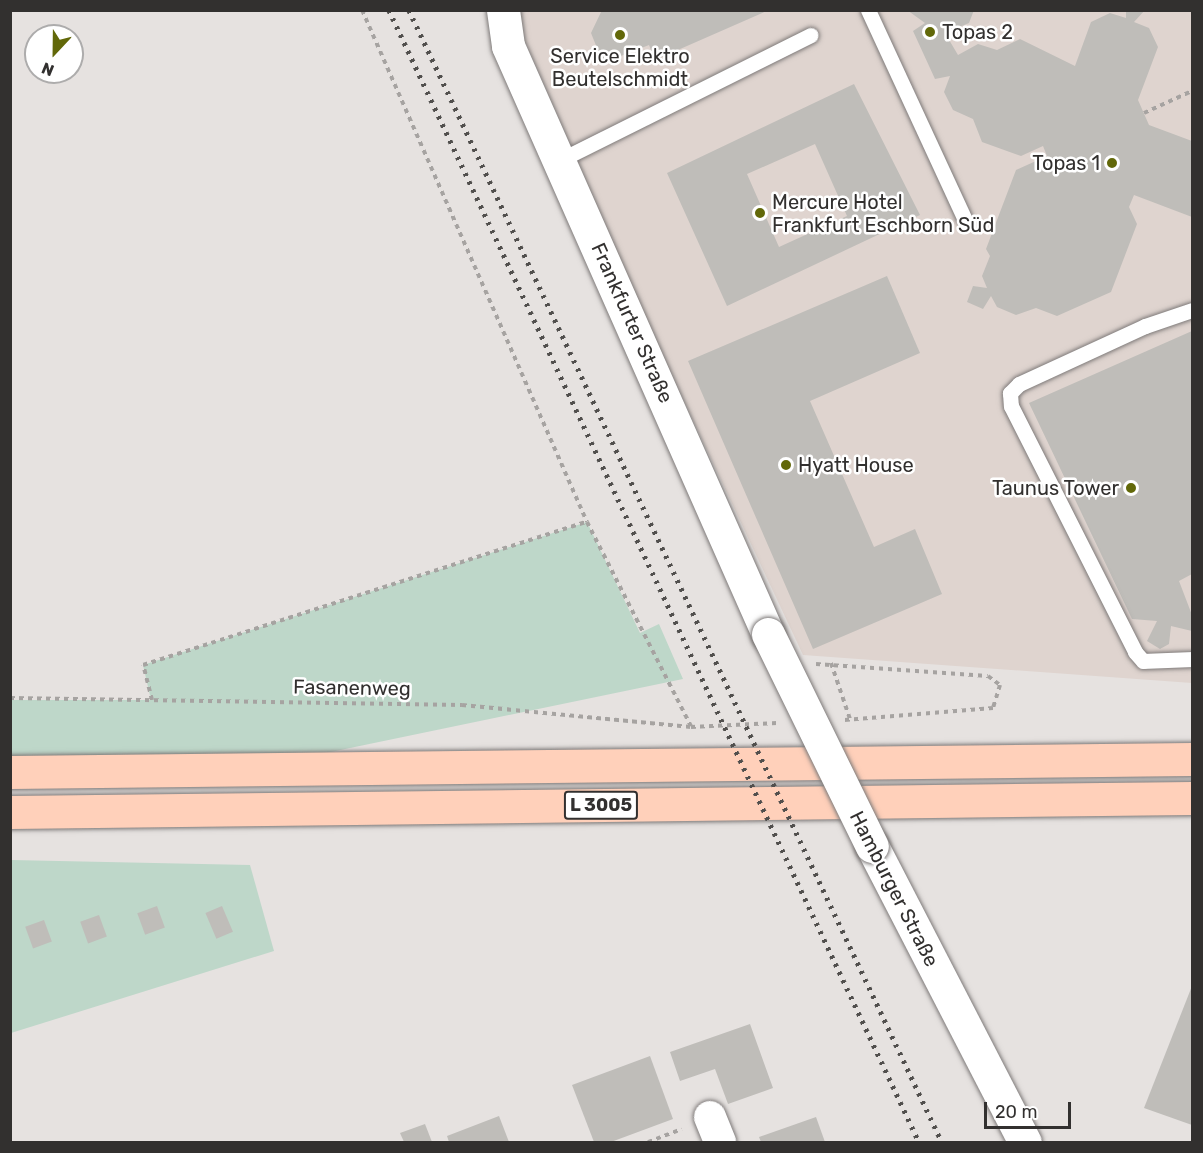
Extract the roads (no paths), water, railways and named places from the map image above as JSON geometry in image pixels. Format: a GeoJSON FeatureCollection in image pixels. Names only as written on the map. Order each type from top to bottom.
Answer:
{"type":"FeatureCollection","features":[{"type":"Feature","properties":{"kind":"highway","name":"L 3005"},"geometry":{"type":"LineString","coordinates":[[10,772],[1192,759]]}},
{"type":"Feature","properties":{"kind":"highway","name":"L 3005"},"geometry":{"type":"LineString","coordinates":[[10,812],[1192,798]]}},
{"type":"Feature","properties":{"kind":"street","name":"Frankfurter Straße"},"geometry":{"type":"LineString","coordinates":[[503,10],[508,46],[768,634]]}},
{"type":"Feature","properties":{"kind":"street","name":"Hamburger Straße"},"geometry":{"type":"LineString","coordinates":[[768,634],[872,846],[1025,1143]]}},
{"type":"Feature","properties":{"kind":"lane"},"geometry":{"type":"LineString","coordinates":[[868,10],[964,218]]}},
{"type":"Feature","properties":{"kind":"lane"},"geometry":{"type":"LineString","coordinates":[[560,160],[811,35]]}},
{"type":"Feature","properties":{"kind":"lane"},"geometry":{"type":"LineString","coordinates":[[1192,310],[1124,335],[1019,384],[1010,393],[1011,405],[1135,652],[1143,661],[1192,659]]}},
{"type":"Feature","properties":{"kind":"railway"},"geometry":{"type":"LineString","coordinates":[[389,10],[919,1142]]}},
{"type":"Feature","properties":{"kind":"railway"},"geometry":{"type":"LineString","coordinates":[[409,10],[942,1142]]}},
{"type":"Feature","properties":{"kind":"place","name":"Topas 2"},"geometry":{"type":"Point","coordinates":[930,32]}},
{"type":"Feature","properties":{"kind":"place","name":"Service Elektro Beutelschmidt"},"geometry":{"type":"Point","coordinates":[620,35]}},
{"type":"Feature","properties":{"kind":"place","name":"Topas 1"},"geometry":{"type":"Point","coordinates":[1112,163]}},
{"type":"Feature","properties":{"kind":"place","name":"Mercure Hotel Frankfurt Eschborn Süd"},"geometry":{"type":"Point","coordinates":[760,213]}},
{"type":"Feature","properties":{"kind":"place","name":"Hyatt House"},"geometry":{"type":"Point","coordinates":[786,465]}},
{"type":"Feature","properties":{"kind":"place","name":"Taunus Tower"},"geometry":{"type":"Point","coordinates":[1131,488]}}]}
